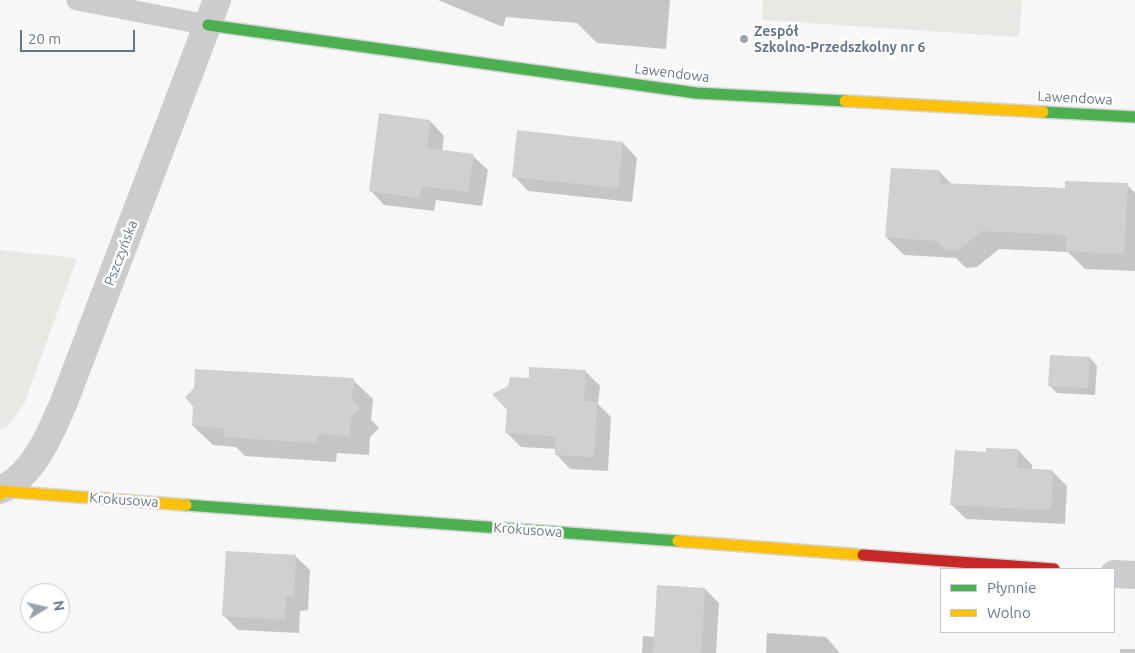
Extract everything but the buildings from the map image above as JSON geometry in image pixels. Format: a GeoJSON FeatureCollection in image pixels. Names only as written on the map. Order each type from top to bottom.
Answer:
{"type":"FeatureCollection","features":[{"type":"Feature","properties":{"kind":"street","name":"Lawendowa"},"geometry":{"type":"LineString","coordinates":[[213,12],[696,93],[1135,117]]}},
{"type":"Feature","properties":{"kind":"street","name":"Pszczyńska"},"geometry":{"type":"LineString","coordinates":[[0,492],[23,473],[45,445],[64,402],[213,12]]}},
{"type":"Feature","properties":{"kind":"street","name":"Krokusowa"},"geometry":{"type":"LineString","coordinates":[[0,492],[1040,568]]}},
{"type":"Feature","properties":{"kind":"street"},"geometry":{"type":"LineString","coordinates":[[1115,574],[1135,575]]}},
{"type":"Feature","properties":{"kind":"lane"},"geometry":{"type":"LineString","coordinates":[[77,0],[213,12]]}},
{"type":"Feature","properties":{"kind":"shaded area"},"geometry":{"type":"Polygon","coordinates":[[[763,0],[1022,0],[1019,37],[762,20],[763,0]]]}},
{"type":"Feature","properties":{"kind":"shaded area"},"geometry":{"type":"Polygon","coordinates":[[[0,250],[77,258],[25,402],[10,424],[0,430],[0,250]]]}},
{"type":"Feature","properties":{"kind":"traffic: fast"},"geometry":{"type":"LineString","coordinates":[[208,25],[696,93],[845,101]]}},
{"type":"Feature","properties":{"kind":"traffic: fast"},"geometry":{"type":"LineString","coordinates":[[1043,112],[1135,117]]}},
{"type":"Feature","properties":{"kind":"traffic: fast"},"geometry":{"type":"LineString","coordinates":[[186,505],[678,541]]}},
{"type":"Feature","properties":{"kind":"traffic: slow"},"geometry":{"type":"LineString","coordinates":[[845,101],[1043,112]]}},
{"type":"Feature","properties":{"kind":"traffic: slow"},"geometry":{"type":"LineString","coordinates":[[0,495],[1,491],[186,505]]}},
{"type":"Feature","properties":{"kind":"traffic: slow"},"geometry":{"type":"LineString","coordinates":[[678,541],[863,555]]}},
{"type":"Feature","properties":{"kind":"traffic: jam"},"geometry":{"type":"LineString","coordinates":[[863,555],[1040,568]]}},
{"type":"Feature","properties":{"kind":"place","name":"Zespół Szkolno-Przedszkolny nr 6"},"geometry":{"type":"Point","coordinates":[744,39]}}]}
